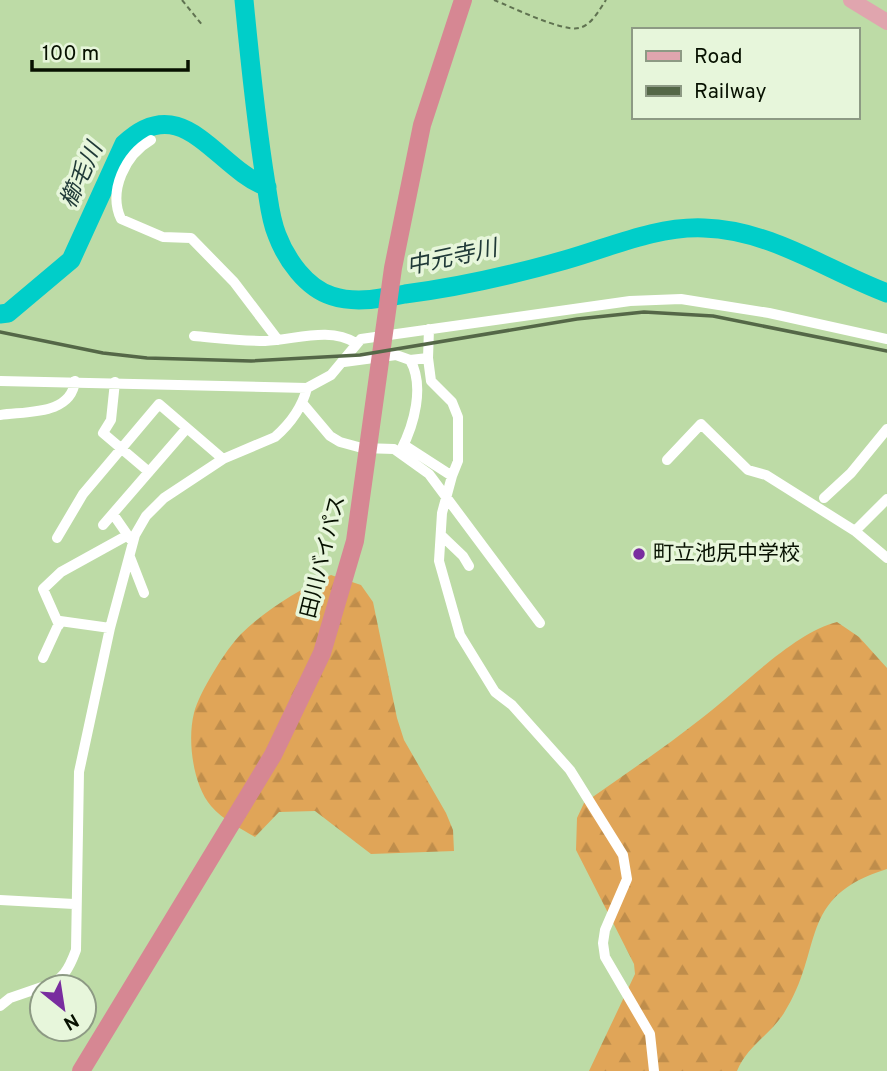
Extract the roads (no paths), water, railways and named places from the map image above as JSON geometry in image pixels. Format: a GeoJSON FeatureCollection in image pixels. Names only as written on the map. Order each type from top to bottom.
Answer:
{"type":"FeatureCollection","features":[{"type":"Feature","properties":{"kind":"highway","name":"田川バイパス"},"geometry":{"type":"LineString","coordinates":[[81,1071],[273,755],[300,705],[322,653],[355,541],[393,268],[422,125],[463,0]]}},
{"type":"Feature","properties":{"kind":"main road"},"geometry":{"type":"LineString","coordinates":[[851,0],[887,22]]}},
{"type":"Feature","properties":{"kind":"street"},"geometry":{"type":"LineString","coordinates":[[151,140],[129,156],[115,206],[121,219],[163,237],[191,238],[234,282],[278,340]]}},
{"type":"Feature","properties":{"kind":"street"},"geometry":{"type":"LineString","coordinates":[[0,381],[307,387],[331,376],[356,343],[369,337],[630,301],[681,299],[769,313],[887,339]]}},
{"type":"Feature","properties":{"kind":"street"},"geometry":{"type":"LineString","coordinates":[[429,330],[431,381],[453,402],[458,417],[458,461],[442,513],[439,561],[460,635],[495,692],[512,705],[570,770],[623,855],[627,879],[605,930],[605,957],[650,1034],[654,1071]]}},
{"type":"Feature","properties":{"kind":"street"},"geometry":{"type":"LineString","coordinates":[[194,336],[278,340],[331,334],[344,335],[356,343]]}},
{"type":"Feature","properties":{"kind":"street"},"geometry":{"type":"LineString","coordinates":[[344,362],[396,355],[410,360],[428,358]]}},
{"type":"Feature","properties":{"kind":"street"},"geometry":{"type":"LineString","coordinates":[[402,449],[415,413],[417,387],[415,369],[410,360]]}},
{"type":"Feature","properties":{"kind":"street"},"geometry":{"type":"LineString","coordinates":[[0,415],[64,404],[74,394],[75,381]]}},
{"type":"Feature","properties":{"kind":"street"},"geometry":{"type":"LineString","coordinates":[[115,382],[111,420],[103,433],[149,472]]}},
{"type":"Feature","properties":{"kind":"street"},"geometry":{"type":"LineString","coordinates":[[142,383],[156,396],[159,404],[223,459]]}},
{"type":"Feature","properties":{"kind":"street"},"geometry":{"type":"LineString","coordinates":[[59,625],[43,589],[61,572],[130,539],[163,498],[223,459],[275,437],[303,404],[307,387]]}},
{"type":"Feature","properties":{"kind":"street"},"geometry":{"type":"LineString","coordinates":[[57,537],[83,494],[159,404]]}},
{"type":"Feature","properties":{"kind":"street"},"geometry":{"type":"LineString","coordinates":[[303,404],[330,436],[340,442],[362,448],[402,449],[452,477]]}},
{"type":"Feature","properties":{"kind":"street"},"geometry":{"type":"LineString","coordinates":[[667,460],[701,424],[748,470],[765,475],[855,531],[887,558]]}},
{"type":"Feature","properties":{"kind":"street"},"geometry":{"type":"LineString","coordinates":[[103,525],[187,428]]}},
{"type":"Feature","properties":{"kind":"street"},"geometry":{"type":"LineString","coordinates":[[824,498],[850,473],[887,429]]}},
{"type":"Feature","properties":{"kind":"street"},"geometry":{"type":"LineString","coordinates":[[402,449],[442,490],[541,623]]}},
{"type":"Feature","properties":{"kind":"street"},"geometry":{"type":"LineString","coordinates":[[855,531],[887,499]]}},
{"type":"Feature","properties":{"kind":"street"},"geometry":{"type":"LineString","coordinates":[[64,973],[69,969],[78,929],[74,904],[79,772],[110,628],[130,557],[130,539],[113,514]]}},
{"type":"Feature","properties":{"kind":"street"},"geometry":{"type":"LineString","coordinates":[[441,535],[463,556],[469,566]]}},
{"type":"Feature","properties":{"kind":"street"},"geometry":{"type":"LineString","coordinates":[[130,557],[145,593]]}},
{"type":"Feature","properties":{"kind":"street"},"geometry":{"type":"LineString","coordinates":[[43,658],[60,621],[110,628]]}},
{"type":"Feature","properties":{"kind":"street"},"geometry":{"type":"LineString","coordinates":[[0,900],[74,904]]}},
{"type":"Feature","properties":{"kind":"street"},"geometry":{"type":"LineString","coordinates":[[0,1006],[28,992]]}},
{"type":"Feature","properties":{"kind":"waterway","name":"中元寺川"},"geometry":{"type":"LineString","coordinates":[[244,0],[259,138],[273,222],[281,244],[298,272],[323,292],[360,300],[446,288],[545,265],[668,230],[704,228],[729,230],[775,243],[887,293]]}},
{"type":"Feature","properties":{"kind":"waterway","name":"櫛毛川"},"geometry":{"type":"LineString","coordinates":[[0,314],[8,313],[71,260],[124,144],[145,129],[164,124],[182,128],[267,187]]}},
{"type":"Feature","properties":{"kind":"railway"},"geometry":{"type":"LineString","coordinates":[[0,332],[103,353],[147,358],[251,361],[360,355],[577,319],[644,312],[713,316],[887,351]]}},
{"type":"Feature","properties":{"kind":"place","name":"町立池尻中学校"},"geometry":{"type":"Point","coordinates":[639,554]}}]}
